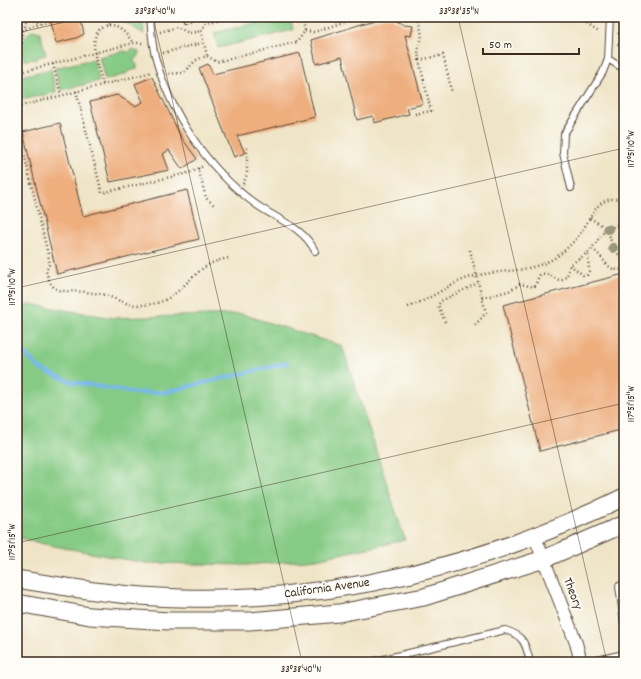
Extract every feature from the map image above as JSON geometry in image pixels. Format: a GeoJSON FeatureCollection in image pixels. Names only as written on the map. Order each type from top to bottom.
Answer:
{"type":"FeatureCollection","features":[{"type":"Feature","properties":{"kind":"street","name":"California Avenue"},"geometry":{"type":"LineString","coordinates":[[17,579],[102,593],[154,597],[190,598],[282,595],[382,581],[468,560],[535,537],[591,514],[624,497]]}},
{"type":"Feature","properties":{"kind":"street","name":"California Avenue"},"geometry":{"type":"LineString","coordinates":[[17,602],[90,616],[169,621],[250,621],[293,618],[380,607],[424,597],[544,559],[624,524]]}},
{"type":"Feature","properties":{"kind":"street","name":"Theory"},"geometry":{"type":"LineString","coordinates":[[535,537],[576,643],[581,662]]}},
{"type":"Feature","properties":{"kind":"lane"},"geometry":{"type":"LineString","coordinates":[[150,17],[154,55],[160,72],[182,120],[202,152],[225,178],[254,204],[301,233],[310,241],[315,251]]}},
{"type":"Feature","properties":{"kind":"lane"},"geometry":{"type":"LineString","coordinates":[[571,188],[563,153],[564,134],[604,72],[608,59],[610,17]]}},
{"type":"Feature","properties":{"kind":"lane"},"geometry":{"type":"LineString","coordinates":[[608,59],[624,68]]}},
{"type":"Feature","properties":{"kind":"lane"},"geometry":{"type":"LineString","coordinates":[[624,584],[619,586],[624,623]]}},
{"type":"Feature","properties":{"kind":"lane"},"geometry":{"type":"LineString","coordinates":[[371,662],[505,630],[516,633],[525,644],[530,662]]}},
{"type":"Feature","properties":{"kind":"lane"},"geometry":{"type":"LineString","coordinates":[[587,662],[624,654]]}},
{"type":"Feature","properties":{"kind":"path"},"geometry":{"type":"LineString","coordinates":[[23,71],[17,50],[22,42],[22,31],[27,17]]}},
{"type":"Feature","properties":{"kind":"path"},"geometry":{"type":"LineString","coordinates":[[30,17],[40,23]]}},
{"type":"Feature","properties":{"kind":"path"},"geometry":{"type":"LineString","coordinates":[[108,17],[109,25]]}},
{"type":"Feature","properties":{"kind":"path"},"geometry":{"type":"LineString","coordinates":[[229,17],[206,23],[201,31],[202,43],[206,56],[212,61],[217,62],[297,42],[305,31],[302,17]]}},
{"type":"Feature","properties":{"kind":"path"},"geometry":{"type":"LineString","coordinates":[[305,31],[314,32],[359,17]]}},
{"type":"Feature","properties":{"kind":"path"},"geometry":{"type":"LineString","coordinates":[[415,114],[432,111],[419,60],[418,51],[422,35],[418,17]]}},
{"type":"Feature","properties":{"kind":"path"},"geometry":{"type":"LineString","coordinates":[[622,17],[622,36]]}},
{"type":"Feature","properties":{"kind":"path"},"geometry":{"type":"LineString","coordinates":[[17,36],[22,31],[40,23],[51,22]]}},
{"type":"Feature","properties":{"kind":"path"},"geometry":{"type":"LineString","coordinates":[[103,84],[95,53],[95,39],[100,29],[109,25],[119,27],[127,33],[133,43]]}},
{"type":"Feature","properties":{"kind":"path"},"geometry":{"type":"LineString","coordinates":[[166,29],[177,27],[189,32],[201,31]]}},
{"type":"Feature","properties":{"kind":"path"},"geometry":{"type":"LineString","coordinates":[[17,73],[133,43],[152,43]]}},
{"type":"Feature","properties":{"kind":"path"},"geometry":{"type":"LineString","coordinates":[[154,55],[202,43]]}},
{"type":"Feature","properties":{"kind":"path"},"geometry":{"type":"LineString","coordinates":[[419,60],[443,54],[452,93]]}},
{"type":"Feature","properties":{"kind":"path"},"geometry":{"type":"LineString","coordinates":[[17,107],[150,72],[179,74],[185,72],[196,60],[206,56]]}},
{"type":"Feature","properties":{"kind":"path"},"geometry":{"type":"LineString","coordinates":[[53,64],[60,95]]}},
{"type":"Feature","properties":{"kind":"path"},"geometry":{"type":"LineString","coordinates":[[76,91],[102,193],[192,172],[210,161]]}},
{"type":"Feature","properties":{"kind":"path"},"geometry":{"type":"LineString","coordinates":[[17,138],[21,142],[50,263],[46,271],[49,282],[53,288],[62,292],[79,291],[102,294],[128,304],[156,303],[178,292],[201,270],[210,264],[229,258]]}},
{"type":"Feature","properties":{"kind":"path"},"geometry":{"type":"LineString","coordinates":[[240,191],[247,174],[248,147]]}},
{"type":"Feature","properties":{"kind":"path"},"geometry":{"type":"LineString","coordinates":[[198,168],[206,198],[214,205]]}},
{"type":"Feature","properties":{"kind":"path"},"geometry":{"type":"LineString","coordinates":[[408,307],[432,298],[451,285],[476,276],[527,269],[555,258],[576,239],[598,205],[614,198],[624,199]]}},
{"type":"Feature","properties":{"kind":"path"},"geometry":{"type":"LineString","coordinates":[[590,218],[608,229],[613,248],[616,253],[624,258]]}},
{"type":"Feature","properties":{"kind":"path"},"geometry":{"type":"LineString","coordinates":[[482,298],[509,290],[520,284],[534,287],[539,277],[543,274],[548,274],[557,280],[562,280],[567,276],[570,265],[588,253],[597,240],[608,229],[624,222]]}},
{"type":"Feature","properties":{"kind":"path"},"geometry":{"type":"LineString","coordinates":[[592,249],[601,256],[609,268],[614,270],[624,269]]}},
{"type":"Feature","properties":{"kind":"path"},"geometry":{"type":"LineString","coordinates":[[470,250],[486,313],[475,325]]}},
{"type":"Feature","properties":{"kind":"path"},"geometry":{"type":"LineString","coordinates":[[570,265],[583,276],[587,275],[589,271],[588,253]]}},
{"type":"Feature","properties":{"kind":"path"},"geometry":{"type":"LineString","coordinates":[[444,322],[438,305],[441,301],[478,283]]}},
{"type":"Feature","properties":{"kind":"green space"},"geometry":{"type":"Polygon","coordinates":[[[116,17],[142,17],[144,34],[116,17]]]}},
{"type":"Feature","properties":{"kind":"green space"},"geometry":{"type":"Polygon","coordinates":[[[279,17],[290,17],[293,30],[218,48],[214,33],[279,17]]]}},
{"type":"Feature","properties":{"kind":"green space"},"geometry":{"type":"Polygon","coordinates":[[[32,30],[40,32],[46,55],[37,57],[37,59],[24,60],[22,55],[22,43],[32,30]]]}},
{"type":"Feature","properties":{"kind":"green space"},"geometry":{"type":"Polygon","coordinates":[[[132,49],[139,52],[138,57],[133,60],[137,65],[137,69],[105,80],[99,57],[124,51],[129,52],[132,49]]]}},
{"type":"Feature","properties":{"kind":"green space"},"geometry":{"type":"Polygon","coordinates":[[[94,59],[99,81],[61,90],[55,68],[94,59]]]}},
{"type":"Feature","properties":{"kind":"green space"},"geometry":{"type":"Polygon","coordinates":[[[51,69],[56,92],[17,101],[17,77],[51,69]]]}},
{"type":"Feature","properties":{"kind":"green space"},"geometry":{"type":"Polygon","coordinates":[[[29,304],[113,318],[242,314],[342,346],[405,540],[316,559],[247,565],[145,563],[44,544],[17,537],[17,312],[29,304]]]}},
{"type":"Feature","properties":{"kind":"building"},"geometry":{"type":"Polygon","coordinates":[[[50,17],[80,17],[84,34],[76,38],[56,43],[50,17]]]}},
{"type":"Feature","properties":{"kind":"building"},"geometry":{"type":"Polygon","coordinates":[[[182,17],[195,17],[189,22],[183,24],[182,17]]]}},
{"type":"Feature","properties":{"kind":"building"},"geometry":{"type":"Polygon","coordinates":[[[384,17],[390,17],[404,25],[413,26],[411,36],[405,35],[423,104],[407,108],[409,114],[374,123],[373,116],[357,120],[342,57],[316,64],[311,40],[384,17]]]}},
{"type":"Feature","properties":{"kind":"building"},"geometry":{"type":"Polygon","coordinates":[[[300,53],[315,117],[237,136],[245,153],[234,157],[199,68],[208,64],[213,74],[300,53]]]}},
{"type":"Feature","properties":{"kind":"building"},"geometry":{"type":"Polygon","coordinates":[[[152,77],[181,137],[197,159],[182,169],[169,150],[163,154],[169,170],[110,182],[90,102],[117,95],[135,106],[143,102],[135,84],[152,77]]]}},
{"type":"Feature","properties":{"kind":"building"},"geometry":{"type":"Polygon","coordinates":[[[60,123],[83,216],[187,190],[199,239],[57,274],[23,132],[60,123]]]}},
{"type":"Feature","properties":{"kind":"building"},"geometry":{"type":"Polygon","coordinates":[[[624,274],[624,429],[540,451],[503,305],[624,274]]]}},
{"type":"Feature","properties":{"kind":"waterway"},"geometry":{"type":"LineString","coordinates":[[17,346],[40,369],[72,382],[136,393],[166,392],[287,363]]}}]}
